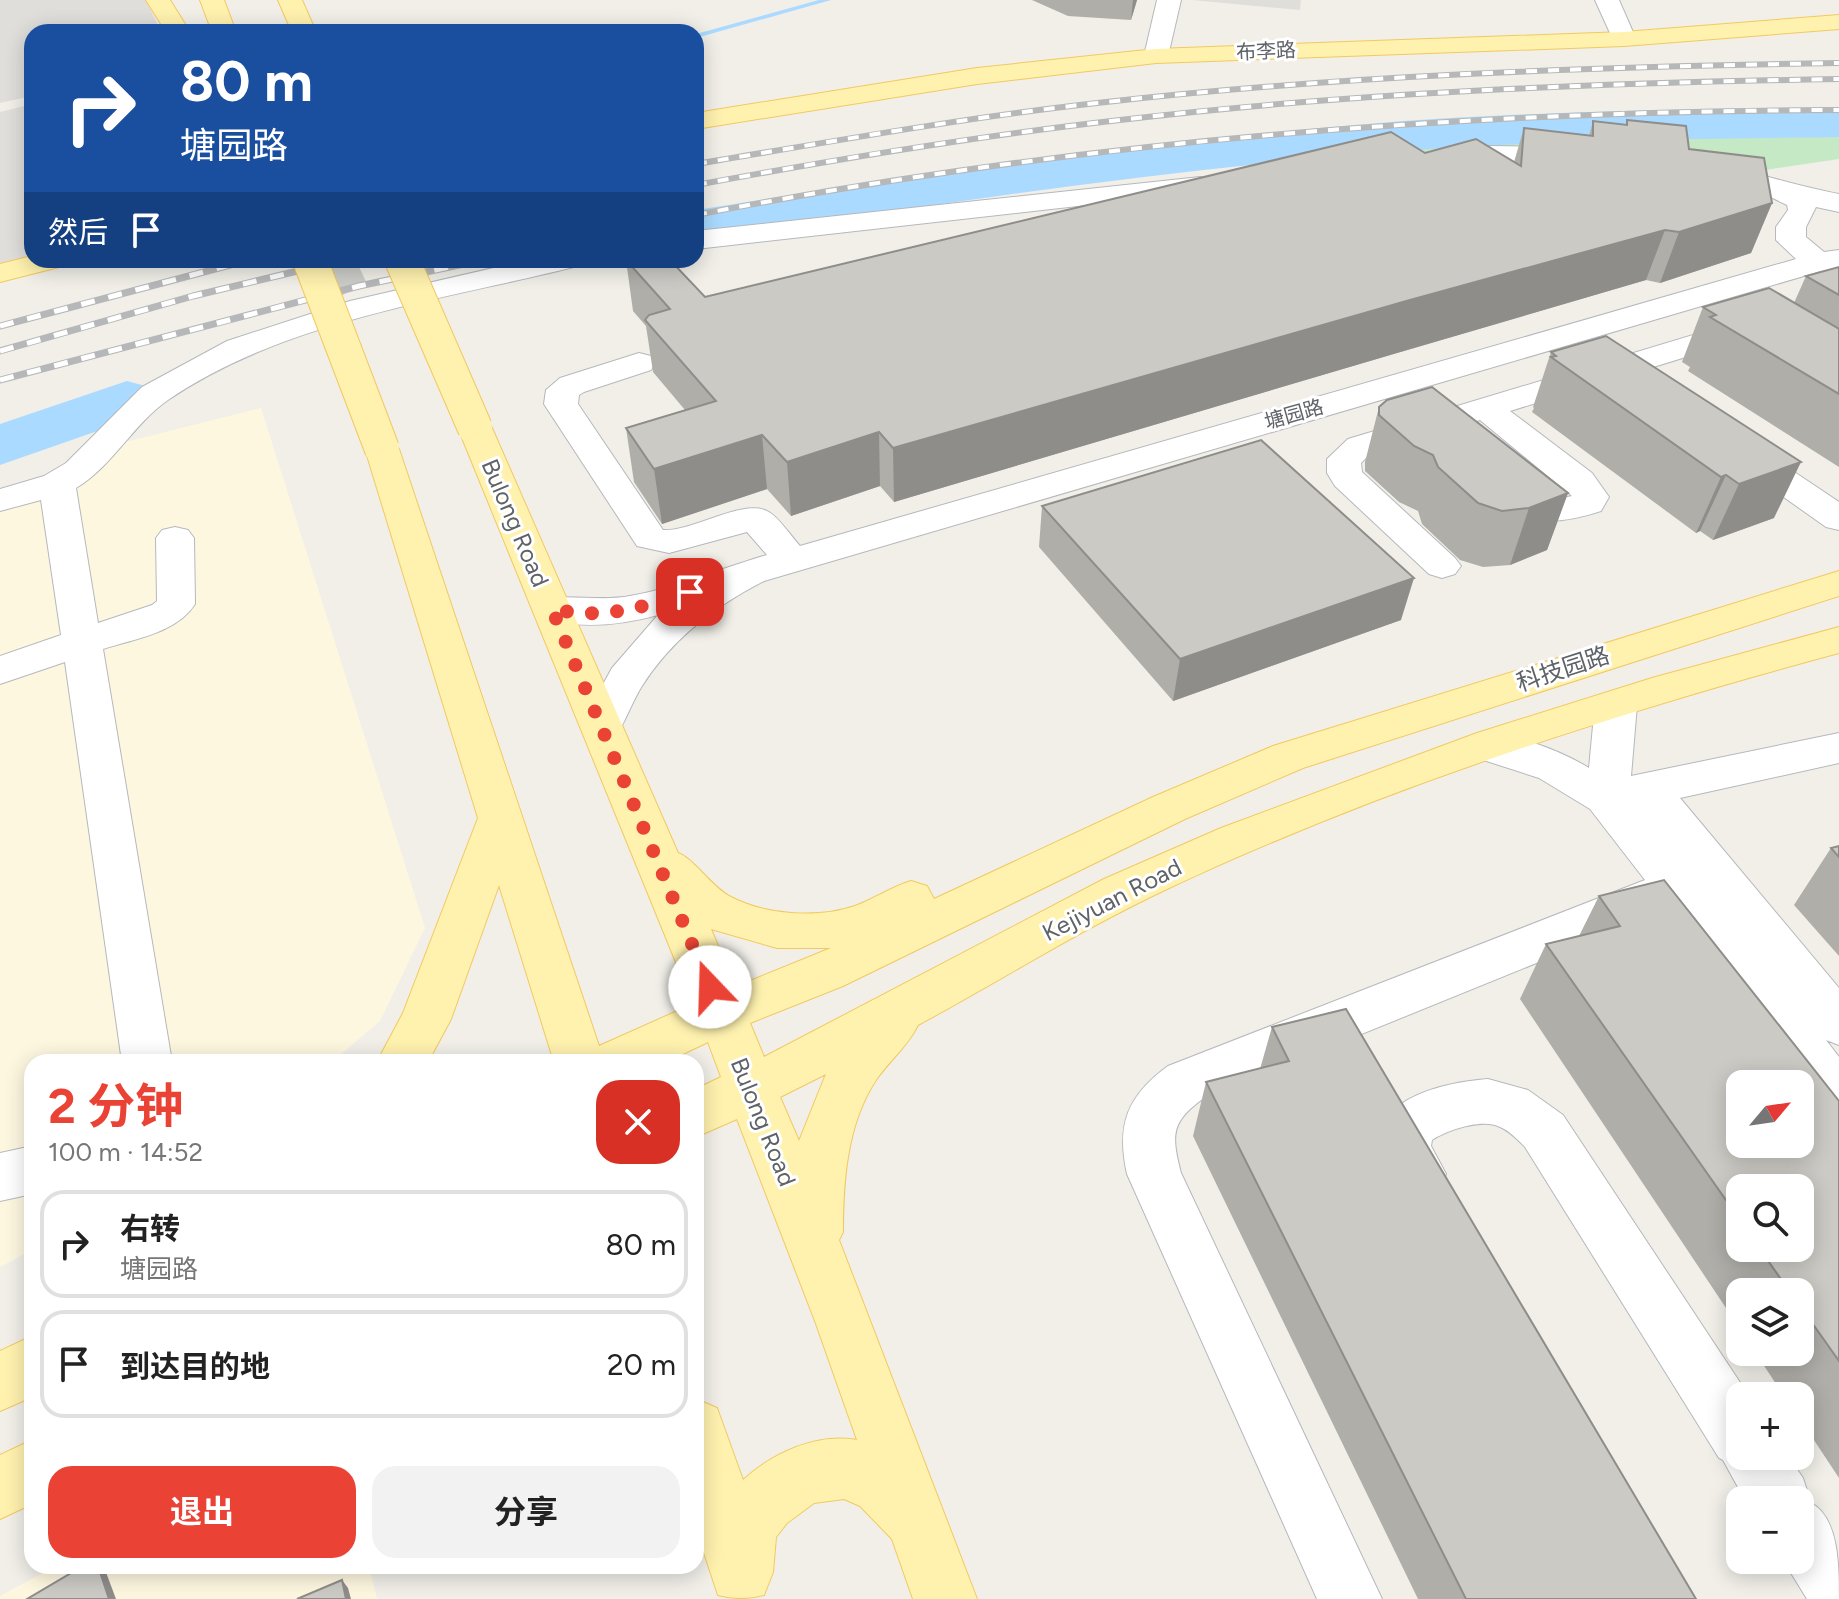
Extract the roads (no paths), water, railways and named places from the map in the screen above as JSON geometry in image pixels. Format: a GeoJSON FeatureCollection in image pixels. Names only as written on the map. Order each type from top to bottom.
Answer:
{"type":"FeatureCollection","features":[{"type":"Feature","properties":{"kind":"main road"},"geometry":{"type":"LineString","coordinates":[[158,0],[173,24]]}},
{"type":"Feature","properties":{"kind":"main road"},"geometry":{"type":"LineString","coordinates":[[212,0],[221,24]]}},
{"type":"Feature","properties":{"kind":"main road"},"geometry":{"type":"LineString","coordinates":[[290,0],[300,24]]}},
{"type":"Feature","properties":{"kind":"main road","name":"布李路"},"geometry":{"type":"LineString","coordinates":[[704,120],[977,76],[1156,56],[1624,39],[1839,22]]}},
{"type":"Feature","properties":{"kind":"main road"},"geometry":{"type":"LineString","coordinates":[[0,273],[24,267]]}},
{"type":"Feature","properties":{"kind":"main road"},"geometry":{"type":"LineString","coordinates":[[313,268],[382,449],[576,1054]]}},
{"type":"Feature","properties":{"kind":"main road","name":"Bulong Road"},"geometry":{"type":"LineString","coordinates":[[405,268],[652,846],[816,1251],[945,1599]]}},
{"type":"Feature","properties":{"kind":"main road","name":"科技园路"},"geometry":{"type":"LineString","coordinates":[[1288,757],[1839,583]]}},
{"type":"Feature","properties":{"kind":"main road"},"geometry":{"type":"LineString","coordinates":[[1489,746],[1729,668],[1839,640]]}},
{"type":"Feature","properties":{"kind":"main road","name":"Kejiyuan Road"},"geometry":{"type":"LineString","coordinates":[[704,1110],[1154,876],[1324,806],[1489,746]]}},
{"type":"Feature","properties":{"kind":"main road"},"geometry":{"type":"LineString","coordinates":[[652,846],[692,895],[735,918],[786,929],[840,927],[866,921],[1058,829],[1186,773],[1221,764],[1288,757]]}},
{"type":"Feature","properties":{"kind":"main road"},"geometry":{"type":"LineString","coordinates":[[632,1054],[720,1014],[826,972],[1169,808],[1288,757]]}},
{"type":"Feature","properties":{"kind":"main road"},"geometry":{"type":"LineString","coordinates":[[406,1054],[426,1019],[501,817]]}},
{"type":"Feature","properties":{"kind":"main road"},"geometry":{"type":"LineString","coordinates":[[816,1251],[814,1200],[820,1152],[836,1106],[867,1054],[886,1030],[920,1000]]}},
{"type":"Feature","properties":{"kind":"main road"},"geometry":{"type":"LineString","coordinates":[[0,1382],[24,1369]]}},
{"type":"Feature","properties":{"kind":"main road"},"geometry":{"type":"LineString","coordinates":[[704,1455],[746,1590]]}},
{"type":"Feature","properties":{"kind":"main road"},"geometry":{"type":"LineString","coordinates":[[746,1590],[748,1527],[775,1491],[818,1471],[841,1468],[861,1471],[882,1483],[918,1523]]}},
{"type":"Feature","properties":{"kind":"main road"},"geometry":{"type":"LineString","coordinates":[[0,1488],[24,1475]]}},
{"type":"Feature","properties":{"kind":"main road"},"geometry":{"type":"LineString","coordinates":[[704,1513],[746,1590]]}},
{"type":"Feature","properties":{"kind":"street"},"geometry":{"type":"LineString","coordinates":[[1156,56],[1169,0]]}},
{"type":"Feature","properties":{"kind":"street"},"geometry":{"type":"LineString","coordinates":[[1607,0],[1624,39]]}},
{"type":"Feature","properties":{"kind":"street"},"geometry":{"type":"LineString","coordinates":[[1416,159],[1486,154],[1595,156]]}},
{"type":"Feature","properties":{"kind":"street"},"geometry":{"type":"LineString","coordinates":[[1686,165],[1739,175],[1800,201],[1802,210],[1791,227],[1791,240],[1828,261]]}},
{"type":"Feature","properties":{"kind":"street"},"geometry":{"type":"LineString","coordinates":[[1812,177],[1839,191]]}},
{"type":"Feature","properties":{"kind":"street"},"geometry":{"type":"LineString","coordinates":[[710,238],[1111,196],[1233,180]]}},
{"type":"Feature","properties":{"kind":"street"},"geometry":{"type":"LineString","coordinates":[[1786,193],[1839,203]]}},
{"type":"Feature","properties":{"kind":"street","name":"塘园路"},"geometry":{"type":"LineString","coordinates":[[552,609],[579,615],[611,614],[1828,261]]}},
{"type":"Feature","properties":{"kind":"street"},"geometry":{"type":"LineString","coordinates":[[0,500],[57,484],[79,471],[154,394],[194,369],[238,348],[356,300],[525,268]]}},
{"type":"Feature","properties":{"kind":"street"},"geometry":{"type":"LineString","coordinates":[[1442,566],[1342,471],[1348,453],[1360,446],[1839,300]]}},
{"type":"Feature","properties":{"kind":"street"},"geometry":{"type":"LineString","coordinates":[[1749,327],[1788,351]]}},
{"type":"Feature","properties":{"kind":"street"},"geometry":{"type":"LineString","coordinates":[[639,363],[572,385],[563,390],[561,404],[650,538],[663,544],[756,520],[792,560]]}},
{"type":"Feature","properties":{"kind":"street"},"geometry":{"type":"LineString","coordinates":[[1618,367],[1657,394]]}},
{"type":"Feature","properties":{"kind":"street"},"geometry":{"type":"LineString","coordinates":[[1431,424],[1523,502],[1542,513],[1555,514],[1588,503],[1591,497],[1579,481],[1485,408]]}},
{"type":"Feature","properties":{"kind":"street"},"geometry":{"type":"LineString","coordinates":[[1722,438],[1839,519]]}},
{"type":"Feature","properties":{"kind":"street"},"geometry":{"type":"LineString","coordinates":[[57,484],[146,1054]]}},
{"type":"Feature","properties":{"kind":"street"},"geometry":{"type":"LineString","coordinates":[[0,670],[148,623],[166,614],[176,604],[175,538]]}},
{"type":"Feature","properties":{"kind":"street","name":"塘园路"},"geometry":{"type":"LineString","coordinates":[[601,726],[615,693],[658,638],[722,585],[751,572]]}},
{"type":"Feature","properties":{"kind":"street"},"geometry":{"type":"LineString","coordinates":[[1616,705],[1614,750],[1627,794],[1676,887],[1839,1095]]}},
{"type":"Feature","properties":{"kind":"street"},"geometry":{"type":"LineString","coordinates":[[1489,746],[1627,794],[1839,1024]]}},
{"type":"Feature","properties":{"kind":"street"},"geometry":{"type":"LineString","coordinates":[[1627,794],[1839,748]]}},
{"type":"Feature","properties":{"kind":"street"},"geometry":{"type":"LineString","coordinates":[[1350,1599],[1154,1174],[1148,1150],[1148,1124],[1162,1098],[1186,1082],[1676,887]]}},
{"type":"Feature","properties":{"kind":"street"},"geometry":{"type":"LineString","coordinates":[[1444,1217],[1404,1149],[1407,1129],[1421,1118],[1479,1099],[1525,1112],[1544,1131],[1726,1415]]}},
{"type":"Feature","properties":{"kind":"street"},"geometry":{"type":"LineString","coordinates":[[0,1177],[24,1172]]}},
{"type":"Feature","properties":{"kind":"street"},"geometry":{"type":"LineString","coordinates":[[1814,1552],[1839,1591]]}},
{"type":"Feature","properties":{"kind":"waterway"},"geometry":{"type":"LineString","coordinates":[[704,34],[827,0]]}},
{"type":"Feature","properties":{"kind":"waterway"},"geometry":{"type":"LineString","coordinates":[[704,225],[906,192],[1279,147],[1600,125],[1839,122]]}},
{"type":"Feature","properties":{"kind":"waterway"},"geometry":{"type":"LineString","coordinates":[[0,446],[127,400]]}},
{"type":"Feature","properties":{"kind":"tunnel"},"geometry":{"type":"LineString","coordinates":[[341,268],[352,292]]}},
{"type":"Feature","properties":{"kind":"railway"},"geometry":{"type":"LineString","coordinates":[[704,163],[996,116],[1189,93],[1467,74],[1839,63]]}},
{"type":"Feature","properties":{"kind":"railway"},"geometry":{"type":"LineString","coordinates":[[704,184],[961,141],[1210,110],[1479,90],[1839,79]]}},
{"type":"Feature","properties":{"kind":"railway"},"geometry":{"type":"LineString","coordinates":[[704,214],[979,168],[1265,136],[1408,124],[1552,117],[1839,110]]}},
{"type":"Feature","properties":{"kind":"railway"},"geometry":{"type":"LineString","coordinates":[[0,326],[219,268]]}},
{"type":"Feature","properties":{"kind":"railway"},"geometry":{"type":"LineString","coordinates":[[0,351],[193,296],[310,268]]}},
{"type":"Feature","properties":{"kind":"railway"},"geometry":{"type":"LineString","coordinates":[[0,380],[359,286],[445,268]]}}]}
